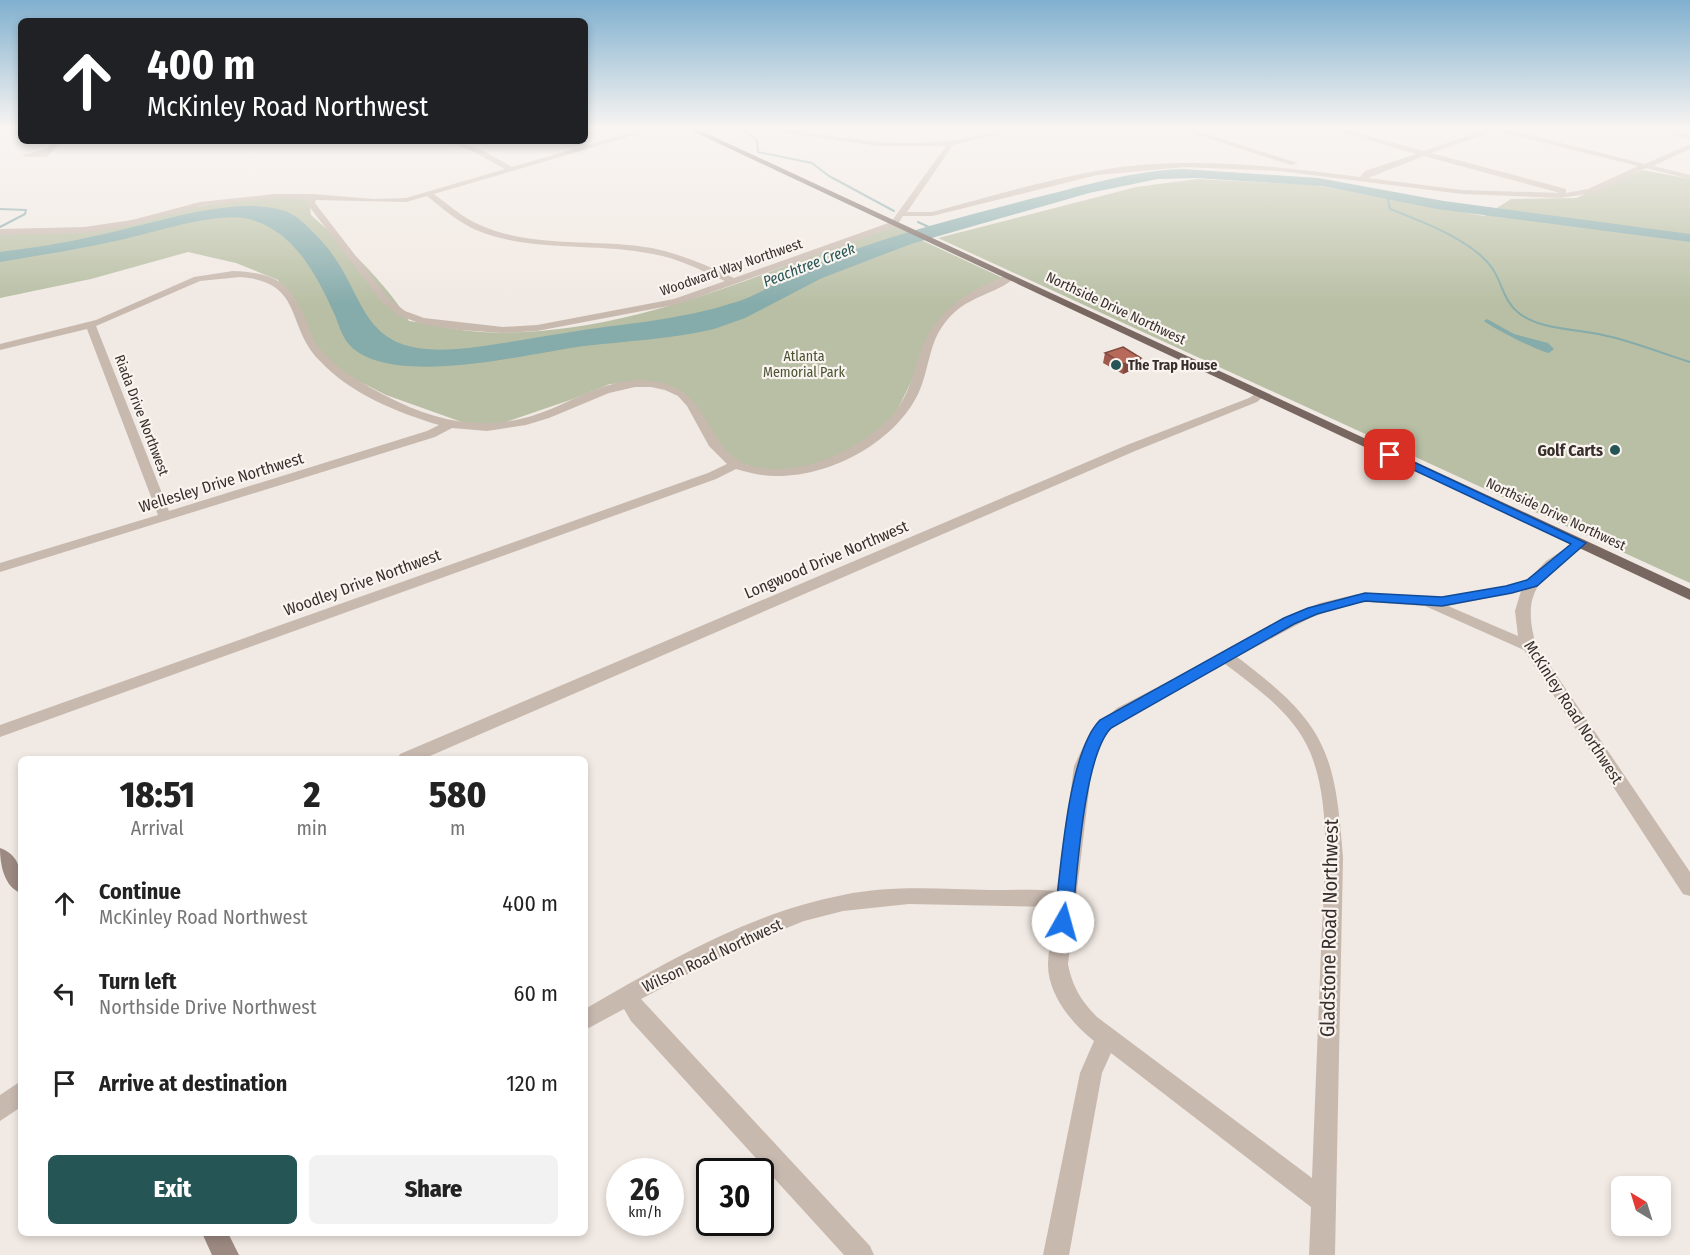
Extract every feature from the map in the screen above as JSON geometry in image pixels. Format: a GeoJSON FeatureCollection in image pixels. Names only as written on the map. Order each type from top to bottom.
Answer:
{"type":"FeatureCollection","features":[{"type":"Feature","properties":{"kind":"main road","name":"Northside Drive Northwest"},"geometry":{"type":"LineString","coordinates":[[817,188],[1690,595]]}},
{"type":"Feature","properties":{"kind":"main road"},"geometry":{"type":"LineString","coordinates":[[0,856],[8,863],[18,880]]}},
{"type":"Feature","properties":{"kind":"street"},"geometry":{"type":"LineString","coordinates":[[0,232],[84,230],[133,222],[208,202],[275,196],[382,201],[429,195],[452,188]]}},
{"type":"Feature","properties":{"kind":"street"},"geometry":{"type":"LineString","coordinates":[[899,226],[902,214],[920,188]]}},
{"type":"Feature","properties":{"kind":"street"},"geometry":{"type":"LineString","coordinates":[[902,214],[932,213],[1041,188]]}},
{"type":"Feature","properties":{"kind":"street"},"geometry":{"type":"LineString","coordinates":[[1433,188],[1486,194],[1543,197],[1575,195],[1598,188]]}},
{"type":"Feature","properties":{"kind":"street"},"geometry":{"type":"LineString","coordinates":[[1548,188],[1575,195]]}},
{"type":"Feature","properties":{"kind":"street"},"geometry":{"type":"LineString","coordinates":[[429,195],[469,223],[493,233],[531,240],[654,251],[683,260],[735,282]]}},
{"type":"Feature","properties":{"kind":"street","name":"Woodward Way Northwest"},"geometry":{"type":"LineString","coordinates":[[313,196],[311,203],[385,300],[401,313],[433,323],[486,330],[551,327],[657,306],[899,226]]}},
{"type":"Feature","properties":{"kind":"street"},"geometry":{"type":"LineString","coordinates":[[0,347],[91,325],[133,309],[179,286],[208,276],[230,274],[266,278],[284,288],[313,345],[334,370],[373,394],[450,424],[482,427],[517,424],[546,415],[608,388],[632,383],[655,384],[673,389],[685,396],[718,452],[734,465],[766,472],[804,470],[843,455],[875,435],[895,418],[909,400],[933,333],[946,315],[972,296],[1011,278]]}},
{"type":"Feature","properties":{"kind":"street","name":"Riada Drive Northwest"},"geometry":{"type":"LineString","coordinates":[[91,325],[165,517]]}},
{"type":"Feature","properties":{"kind":"street","name":"Longwood Drive Northwest"},"geometry":{"type":"LineString","coordinates":[[419,756],[1131,448],[1253,400],[1260,394]]}},
{"type":"Feature","properties":{"kind":"street","name":"Wellesley Drive Northwest"},"geometry":{"type":"LineString","coordinates":[[0,568],[431,434],[450,424]]}},
{"type":"Feature","properties":{"kind":"street","name":"Woodley Drive Northwest"},"geometry":{"type":"LineString","coordinates":[[0,731],[701,480],[734,465]]}},
{"type":"Feature","properties":{"kind":"street","name":"McKinley Road Northwest"},"geometry":{"type":"LineString","coordinates":[[1580,543],[1532,583],[1524,596],[1520,610],[1521,627],[1529,646],[1690,888]]}},
{"type":"Feature","properties":{"kind":"street"},"geometry":{"type":"LineString","coordinates":[[1323,1201],[1108,1039],[1075,1009],[1060,982],[1058,964],[1083,766],[1098,731],[1115,717],[1228,658],[1289,621],[1346,600],[1383,596],[1425,602],[1453,600],[1532,583]]}},
{"type":"Feature","properties":{"kind":"street"},"geometry":{"type":"LineString","coordinates":[[1425,602],[1529,646]]}},
{"type":"Feature","properties":{"kind":"street","name":"Gladstone Road Northwest"},"geometry":{"type":"LineString","coordinates":[[1228,658],[1296,717],[1312,739],[1322,765],[1331,809],[1334,856],[1322,1255]]}},
{"type":"Feature","properties":{"kind":"street","name":"Wilson Road Northwest"},"geometry":{"type":"LineString","coordinates":[[588,1018],[689,962],[750,934],[798,915],[839,904],[917,895],[1043,897],[1066,900]]}},
{"type":"Feature","properties":{"kind":"street"},"geometry":{"type":"LineString","coordinates":[[627,995],[639,1014],[861,1255]]}},
{"type":"Feature","properties":{"kind":"street"},"geometry":{"type":"LineString","coordinates":[[1056,1255],[1091,1073],[1098,1053],[1108,1039]]}},
{"type":"Feature","properties":{"kind":"green space"},"geometry":{"type":"Polygon","coordinates":[[[1134,188],[1328,188],[1484,216],[1511,199],[1576,198],[1601,188],[1690,188],[1690,583],[938,238],[1134,188]]]}},
{"type":"Feature","properties":{"kind":"green space","name":"Atlanta Memorial Park"},"geometry":{"type":"Polygon","coordinates":[[[267,196],[309,197],[311,215],[376,277],[409,321],[454,329],[481,332],[534,331],[587,325],[640,314],[745,281],[896,223],[919,239],[1003,278],[942,318],[893,419],[859,451],[779,475],[733,466],[684,393],[655,382],[610,384],[503,423],[473,426],[386,395],[327,365],[278,280],[236,263],[188,252],[91,279],[0,298],[0,233],[102,227],[182,209],[267,196]]]}},
{"type":"Feature","properties":{"kind":"water"},"geometry":{"type":"Polygon","coordinates":[[[1075,188],[1116,188],[1089,193],[911,244],[822,278],[745,318],[714,329],[460,365],[424,367],[392,364],[366,357],[347,342],[319,284],[302,256],[279,233],[249,219],[236,217],[203,220],[105,243],[0,262],[0,252],[72,241],[191,213],[242,206],[265,207],[290,213],[315,234],[333,255],[367,316],[380,331],[398,342],[423,349],[457,349],[651,321],[714,308],[746,299],[801,270],[867,245],[1075,188]]]}},
{"type":"Feature","properties":{"kind":"water"},"geometry":{"type":"Polygon","coordinates":[[[1330,188],[1370,188],[1444,201],[1690,234],[1690,242],[1437,209],[1330,188]]]}},
{"type":"Feature","properties":{"kind":"water"},"geometry":{"type":"Polygon","coordinates":[[[1487,319],[1514,334],[1548,343],[1554,349],[1549,353],[1535,348],[1484,321],[1487,319]]]}},
{"type":"Feature","properties":{"kind":"building"},"geometry":{"type":"Polygon","coordinates":[[[1123,347],[1141,358],[1124,364],[1105,353],[1123,347]]]}},
{"type":"Feature","properties":{"kind":"waterway"},"geometry":{"type":"LineString","coordinates":[[850,188],[894,211]]}},
{"type":"Feature","properties":{"kind":"waterway"},"geometry":{"type":"LineString","coordinates":[[1387,195],[1390,209],[1447,233],[1475,250],[1494,271],[1510,304],[1529,319],[1549,326],[1614,338],[1690,362]]}},
{"type":"Feature","properties":{"kind":"waterway"},"geometry":{"type":"LineString","coordinates":[[0,209],[26,210],[25,214],[0,227]]}},
{"type":"Feature","properties":{"kind":"waterway"},"geometry":{"type":"LineString","coordinates":[[918,222],[931,228]]}},
{"type":"Feature","properties":{"kind":"place","name":"The Trap House"},"geometry":{"type":"Point","coordinates":[1116,365]}},
{"type":"Feature","properties":{"kind":"place","name":"Golf Carts"},"geometry":{"type":"Point","coordinates":[1615,450]}},
{"type":"Feature","properties":{"kind":"route"},"geometry":{"type":"LineString","coordinates":[[1063,922],[1083,766],[1098,731],[1105,724],[1228,658],[1289,621],[1313,611],[1346,600],[1365,597],[1383,596],[1442,602],[1508,590],[1532,583],[1580,543],[1390,455]]}},
{"type":"Feature","properties":{"kind":"water label","name":"Peachtree Creek"},"geometry":{"type":"Point","coordinates":[809,265]}}]}
